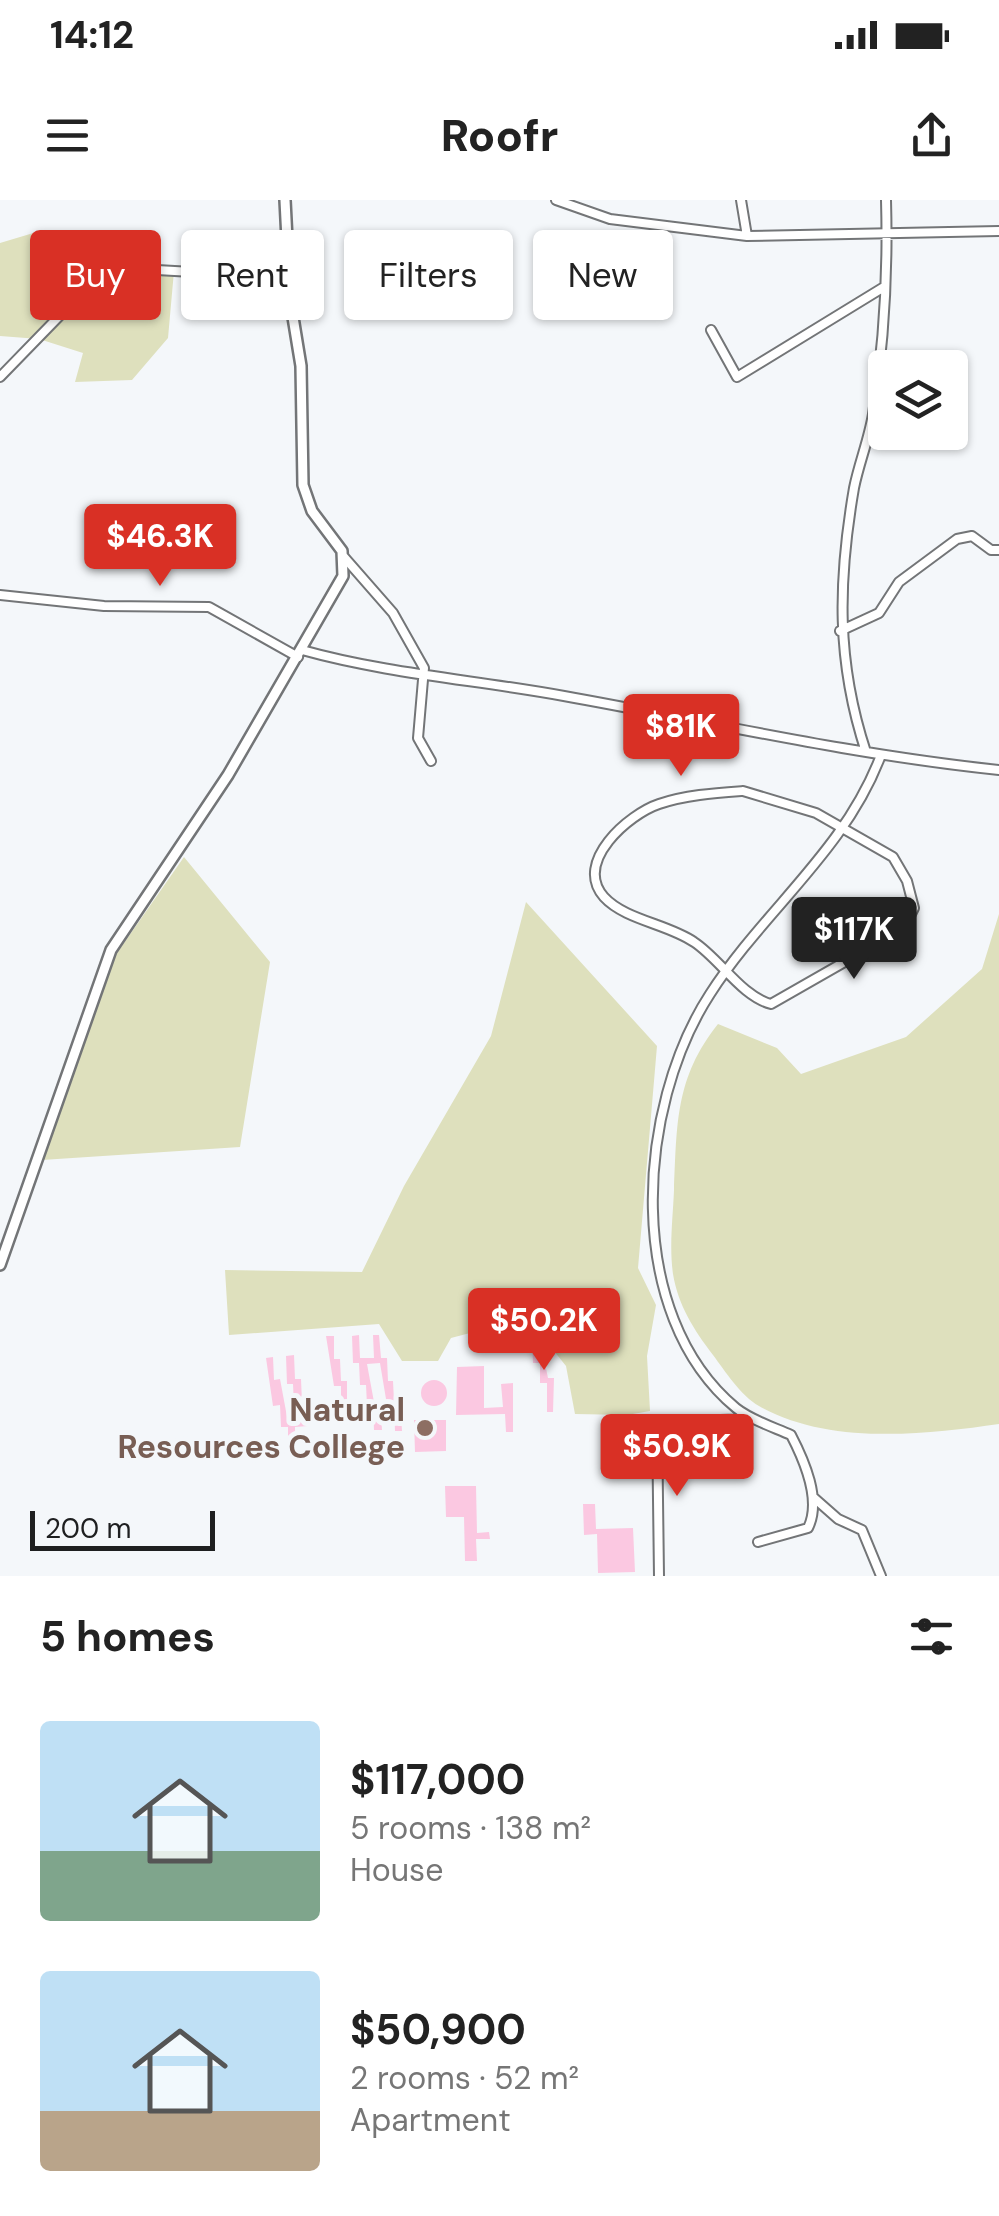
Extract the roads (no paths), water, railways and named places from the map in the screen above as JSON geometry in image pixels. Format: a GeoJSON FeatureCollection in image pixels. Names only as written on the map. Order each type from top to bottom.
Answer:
{"type":"FeatureCollection","features":[{"type":"Feature","properties":{"kind":"street"},"geometry":{"type":"LineString","coordinates":[[285,200],[287,230]]}},
{"type":"Feature","properties":{"kind":"street"},"geometry":{"type":"LineString","coordinates":[[556,200],[610,219],[747,236],[999,231]]}},
{"type":"Feature","properties":{"kind":"street"},"geometry":{"type":"LineString","coordinates":[[740,200],[747,236]]}},
{"type":"Feature","properties":{"kind":"street"},"geometry":{"type":"LineString","coordinates":[[866,752],[840,630],[854,487],[873,415],[884,287],[886,200]]}},
{"type":"Feature","properties":{"kind":"street"},"geometry":{"type":"LineString","coordinates":[[0,377],[72,303],[147,274],[181,270]]}},
{"type":"Feature","properties":{"kind":"street"},"geometry":{"type":"LineString","coordinates":[[710,330],[737,377],[884,287]]}},
{"type":"Feature","properties":{"kind":"street"},"geometry":{"type":"LineString","coordinates":[[295,320],[302,366],[303,485],[312,511],[344,557],[393,613],[424,675],[418,738],[430,761]]}},
{"type":"Feature","properties":{"kind":"street"},"geometry":{"type":"LineString","coordinates":[[840,630],[879,613],[899,582],[956,538],[972,536],[991,550],[999,550]]}},
{"type":"Feature","properties":{"kind":"street"},"geometry":{"type":"LineString","coordinates":[[0,1266],[111,950],[228,775],[300,654],[343,576],[344,557]]}},
{"type":"Feature","properties":{"kind":"street"},"geometry":{"type":"LineString","coordinates":[[0,595],[104,606],[209,607],[300,654],[550,693],[881,755],[999,770]]}},
{"type":"Feature","properties":{"kind":"street"},"geometry":{"type":"LineString","coordinates":[[758,1542],[808,1528],[811,1494],[805,1464],[790,1435],[737,1409],[688,1350],[665,1299],[653,1236],[661,1132],[676,1062],[698,1014],[727,970],[844,828],[881,755]]}},
{"type":"Feature","properties":{"kind":"street"},"geometry":{"type":"LineString","coordinates":[[743,791],[798,806],[844,828],[898,862],[914,908],[909,924],[834,972],[771,1004],[727,970],[720,960],[680,932],[616,906],[602,894],[597,862],[614,836],[655,805],[743,791]]}},
{"type":"Feature","properties":{"kind":"street"},"geometry":{"type":"LineString","coordinates":[[659,1576],[657,1422],[757,1419]]}},
{"type":"Feature","properties":{"kind":"street"},"geometry":{"type":"LineString","coordinates":[[811,1494],[838,1519],[862,1530],[881,1576]]}},
{"type":"Feature","properties":{"kind":"place","name":"Natural Resources College"},"geometry":{"type":"Point","coordinates":[425,1428]}}]}
